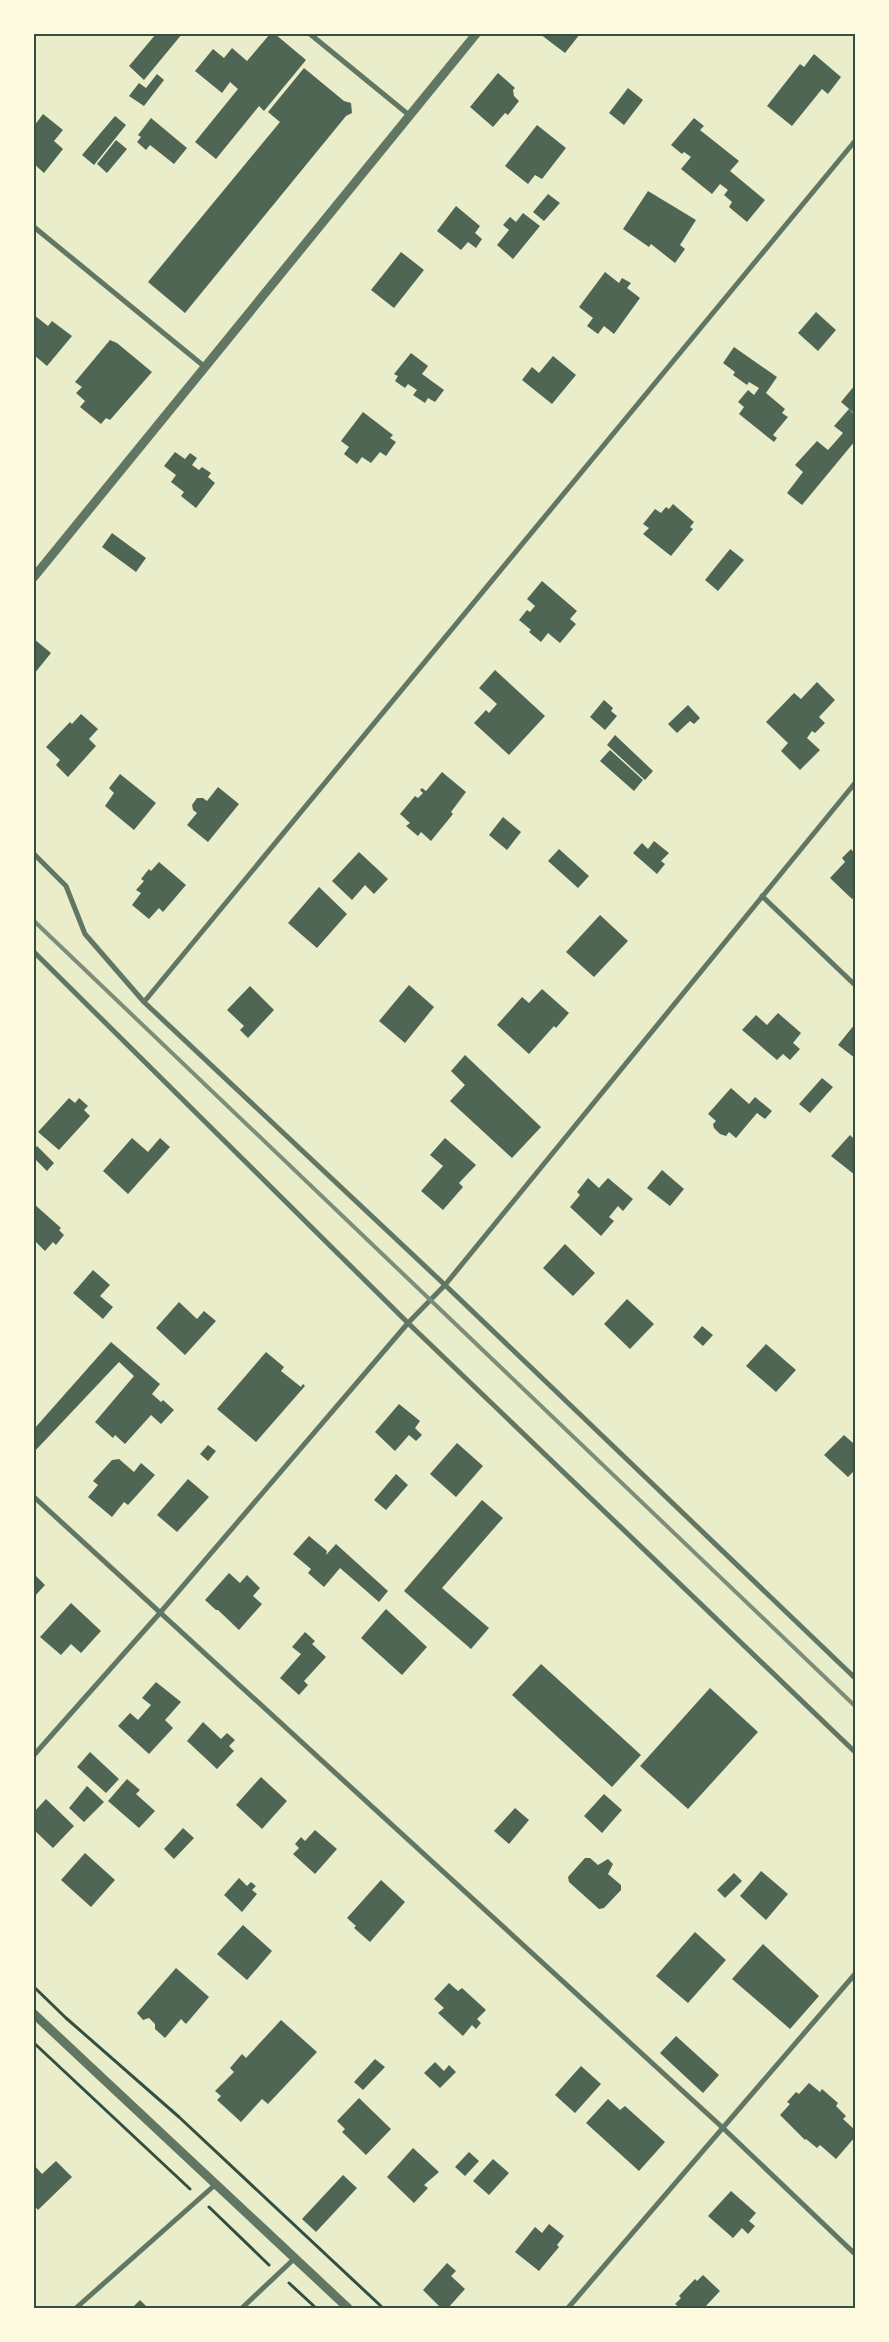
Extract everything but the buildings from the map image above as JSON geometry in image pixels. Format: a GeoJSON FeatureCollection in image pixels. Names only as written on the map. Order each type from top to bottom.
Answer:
{"type":"FeatureCollection","features":[{"type":"Feature","properties":{"kind":"street"},"geometry":{"type":"LineString","coordinates":[[310,34],[409,115]]}},
{"type":"Feature","properties":{"kind":"street"},"geometry":{"type":"LineString","coordinates":[[34,577],[476,34]]}},
{"type":"Feature","properties":{"kind":"street"},"geometry":{"type":"LineString","coordinates":[[144,1002],[855,141]]}},
{"type":"Feature","properties":{"kind":"street"},"geometry":{"type":"LineString","coordinates":[[34,227],[206,367]]}},
{"type":"Feature","properties":{"kind":"street"},"geometry":{"type":"LineString","coordinates":[[34,1755],[159,1614],[408,1324],[445,1284],[855,783]]}},
{"type":"Feature","properties":{"kind":"street"},"geometry":{"type":"LineString","coordinates":[[34,854],[66,886],[85,934],[144,1002],[445,1284],[855,1678]]}},
{"type":"Feature","properties":{"kind":"street"},"geometry":{"type":"LineString","coordinates":[[762,896],[855,985]]}},
{"type":"Feature","properties":{"kind":"street"},"geometry":{"type":"LineString","coordinates":[[34,952],[408,1324],[855,1752]]}},
{"type":"Feature","properties":{"kind":"street"},"geometry":{"type":"LineString","coordinates":[[34,1497],[159,1614],[723,2128],[855,2254]]}},
{"type":"Feature","properties":{"kind":"street"},"geometry":{"type":"LineString","coordinates":[[568,2308],[855,1974]]}},
{"type":"Feature","properties":{"kind":"street"},"geometry":{"type":"LineString","coordinates":[[34,2014],[348,2308]]}},
{"type":"Feature","properties":{"kind":"street"},"geometry":{"type":"LineString","coordinates":[[76,2308],[216,2184]]}},
{"type":"Feature","properties":{"kind":"street"},"geometry":{"type":"LineString","coordinates":[[242,2308],[295,2258]]}},
{"type":"Feature","properties":{"kind":"path"},"geometry":{"type":"LineString","coordinates":[[34,1987],[66,2018],[179,2117],[383,2308]]}},
{"type":"Feature","properties":{"kind":"path"},"geometry":{"type":"LineString","coordinates":[[34,2043],[316,2308]]}},
{"type":"Feature","properties":{"kind":"railway"},"geometry":{"type":"LineString","coordinates":[[34,921],[855,1706]]}}]}
